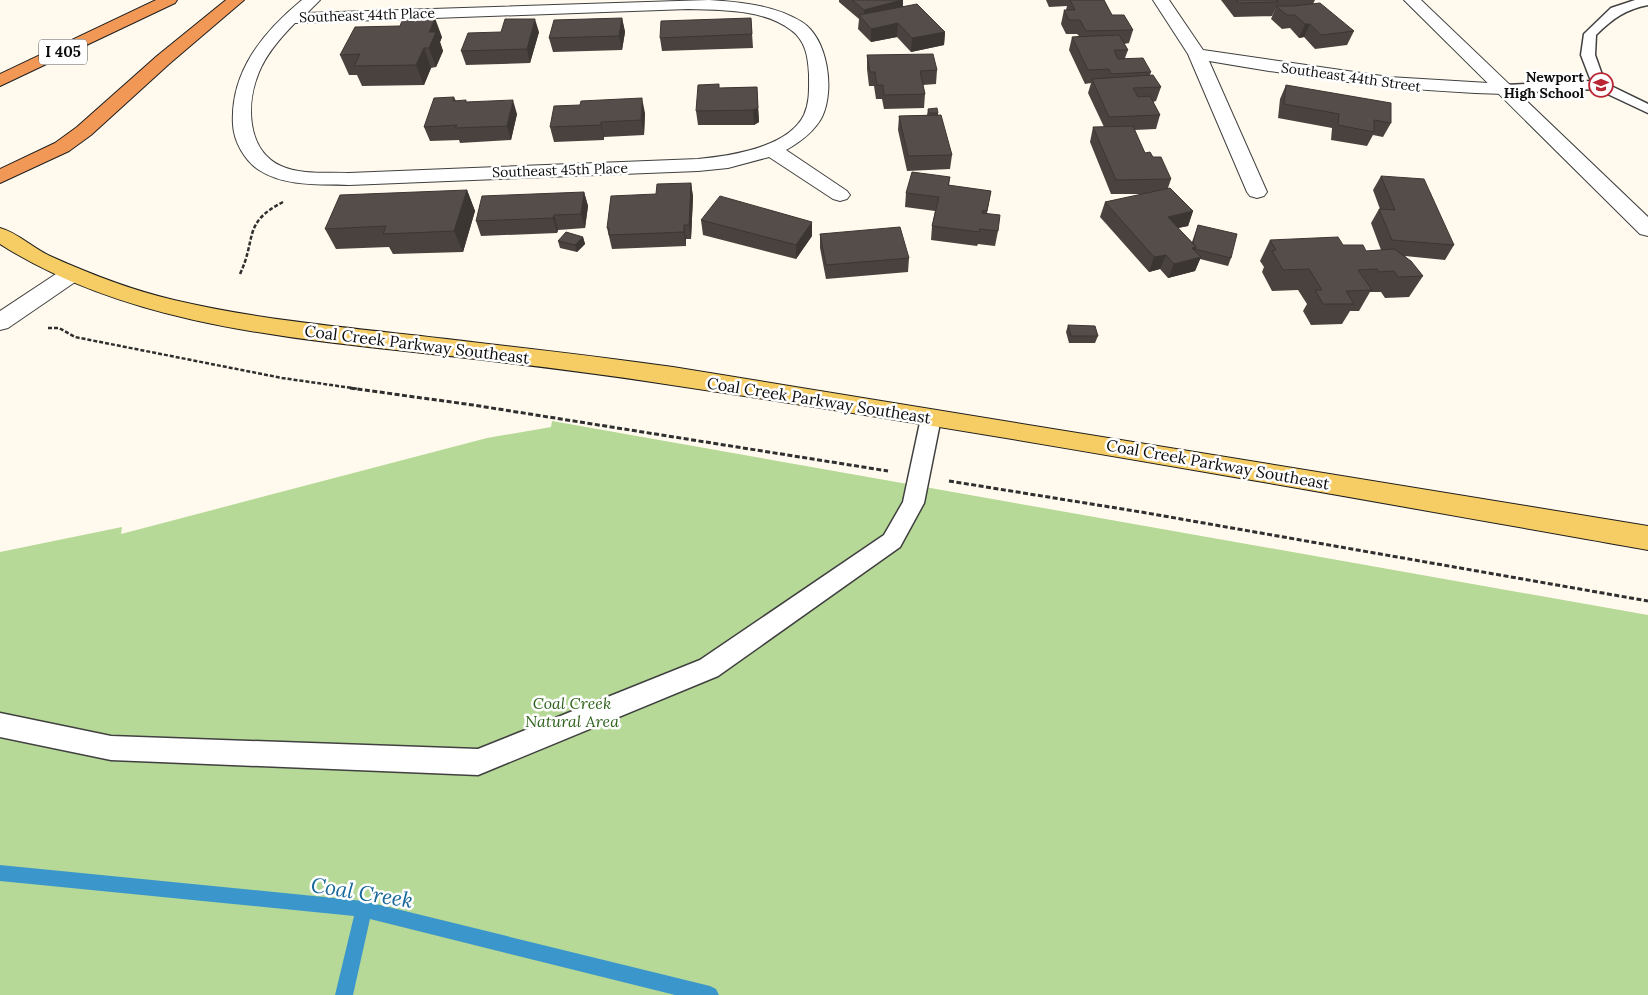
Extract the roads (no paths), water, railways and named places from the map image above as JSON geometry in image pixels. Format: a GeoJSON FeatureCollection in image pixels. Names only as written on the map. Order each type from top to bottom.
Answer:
{"type":"FeatureCollection","features":[{"type":"Feature","properties":{"kind":"highway","name":"I 405"},"geometry":{"type":"LineString","coordinates":[[0,81],[168,0]]}},
{"type":"Feature","properties":{"kind":"highway"},"geometry":{"type":"LineString","coordinates":[[0,177],[62,147],[84,131],[163,60],[236,0]]}},
{"type":"Feature","properties":{"kind":"main road","name":"Coal Creek Parkway Southeast"},"geometry":{"type":"LineString","coordinates":[[0,236],[17,248],[70,275],[123,293],[193,312],[281,328],[667,375],[1185,458],[1648,538]]}},
{"type":"Feature","properties":{"kind":"street"},"geometry":{"type":"LineString","coordinates":[[290,18],[312,0]]}},
{"type":"Feature","properties":{"kind":"street"},"geometry":{"type":"LineString","coordinates":[[1161,0],[1198,54],[1257,192]]}},
{"type":"Feature","properties":{"kind":"street"},"geometry":{"type":"LineString","coordinates":[[1412,0],[1648,229]]}},
{"type":"Feature","properties":{"kind":"street","name":"Southeast 44th Place"},"geometry":{"type":"LineString","coordinates":[[290,18],[688,4],[728,5],[761,10],[785,20],[801,30],[810,39],[816,52]]}},
{"type":"Feature","properties":{"kind":"street","name":"Southeast 45th Place"},"geometry":{"type":"LineString","coordinates":[[290,18],[265,46],[252,67],[244,90],[240,111],[244,138],[253,152],[266,166],[287,175],[315,178],[698,165],[728,162],[772,150],[804,130],[814,115],[818,101],[816,52]]}},
{"type":"Feature","properties":{"kind":"street","name":"Southeast 44th Street"},"geometry":{"type":"LineString","coordinates":[[1198,54],[1363,81],[1462,89],[1505,89]]}},
{"type":"Feature","properties":{"kind":"street"},"geometry":{"type":"LineString","coordinates":[[772,150],[840,196]]}},
{"type":"Feature","properties":{"kind":"street"},"geometry":{"type":"LineString","coordinates":[[0,322],[70,275]]}},
{"type":"Feature","properties":{"kind":"lane"},"geometry":{"type":"LineString","coordinates":[[1599,85],[1588,55],[1590,34],[1613,11],[1628,5],[1648,1]]}},
{"type":"Feature","properties":{"kind":"lane"},"geometry":{"type":"LineString","coordinates":[[1505,89],[1599,85],[1648,109]]}},
{"type":"Feature","properties":{"kind":"lane"},"geometry":{"type":"LineString","coordinates":[[0,725],[111,748],[478,762],[709,668],[892,541],[913,503],[930,418]]}},
{"type":"Feature","properties":{"kind":"waterway","name":"Coal Creek"},"geometry":{"type":"LineString","coordinates":[[0,873],[364,909]]}},
{"type":"Feature","properties":{"kind":"waterway"},"geometry":{"type":"LineString","coordinates":[[344,995],[364,909]]}},
{"type":"Feature","properties":{"kind":"waterway","name":"Coal Creek"},"geometry":{"type":"LineString","coordinates":[[364,909],[710,995]]}},
{"type":"Feature","properties":{"kind":"place","name":"Newport High School"},"geometry":{"type":"Point","coordinates":[1601,85]}},
{"type":"Feature","properties":{"kind":"park label","name":"Coal Creek Natural Area"},"geometry":{"type":"Point","coordinates":[572,712]}}]}
